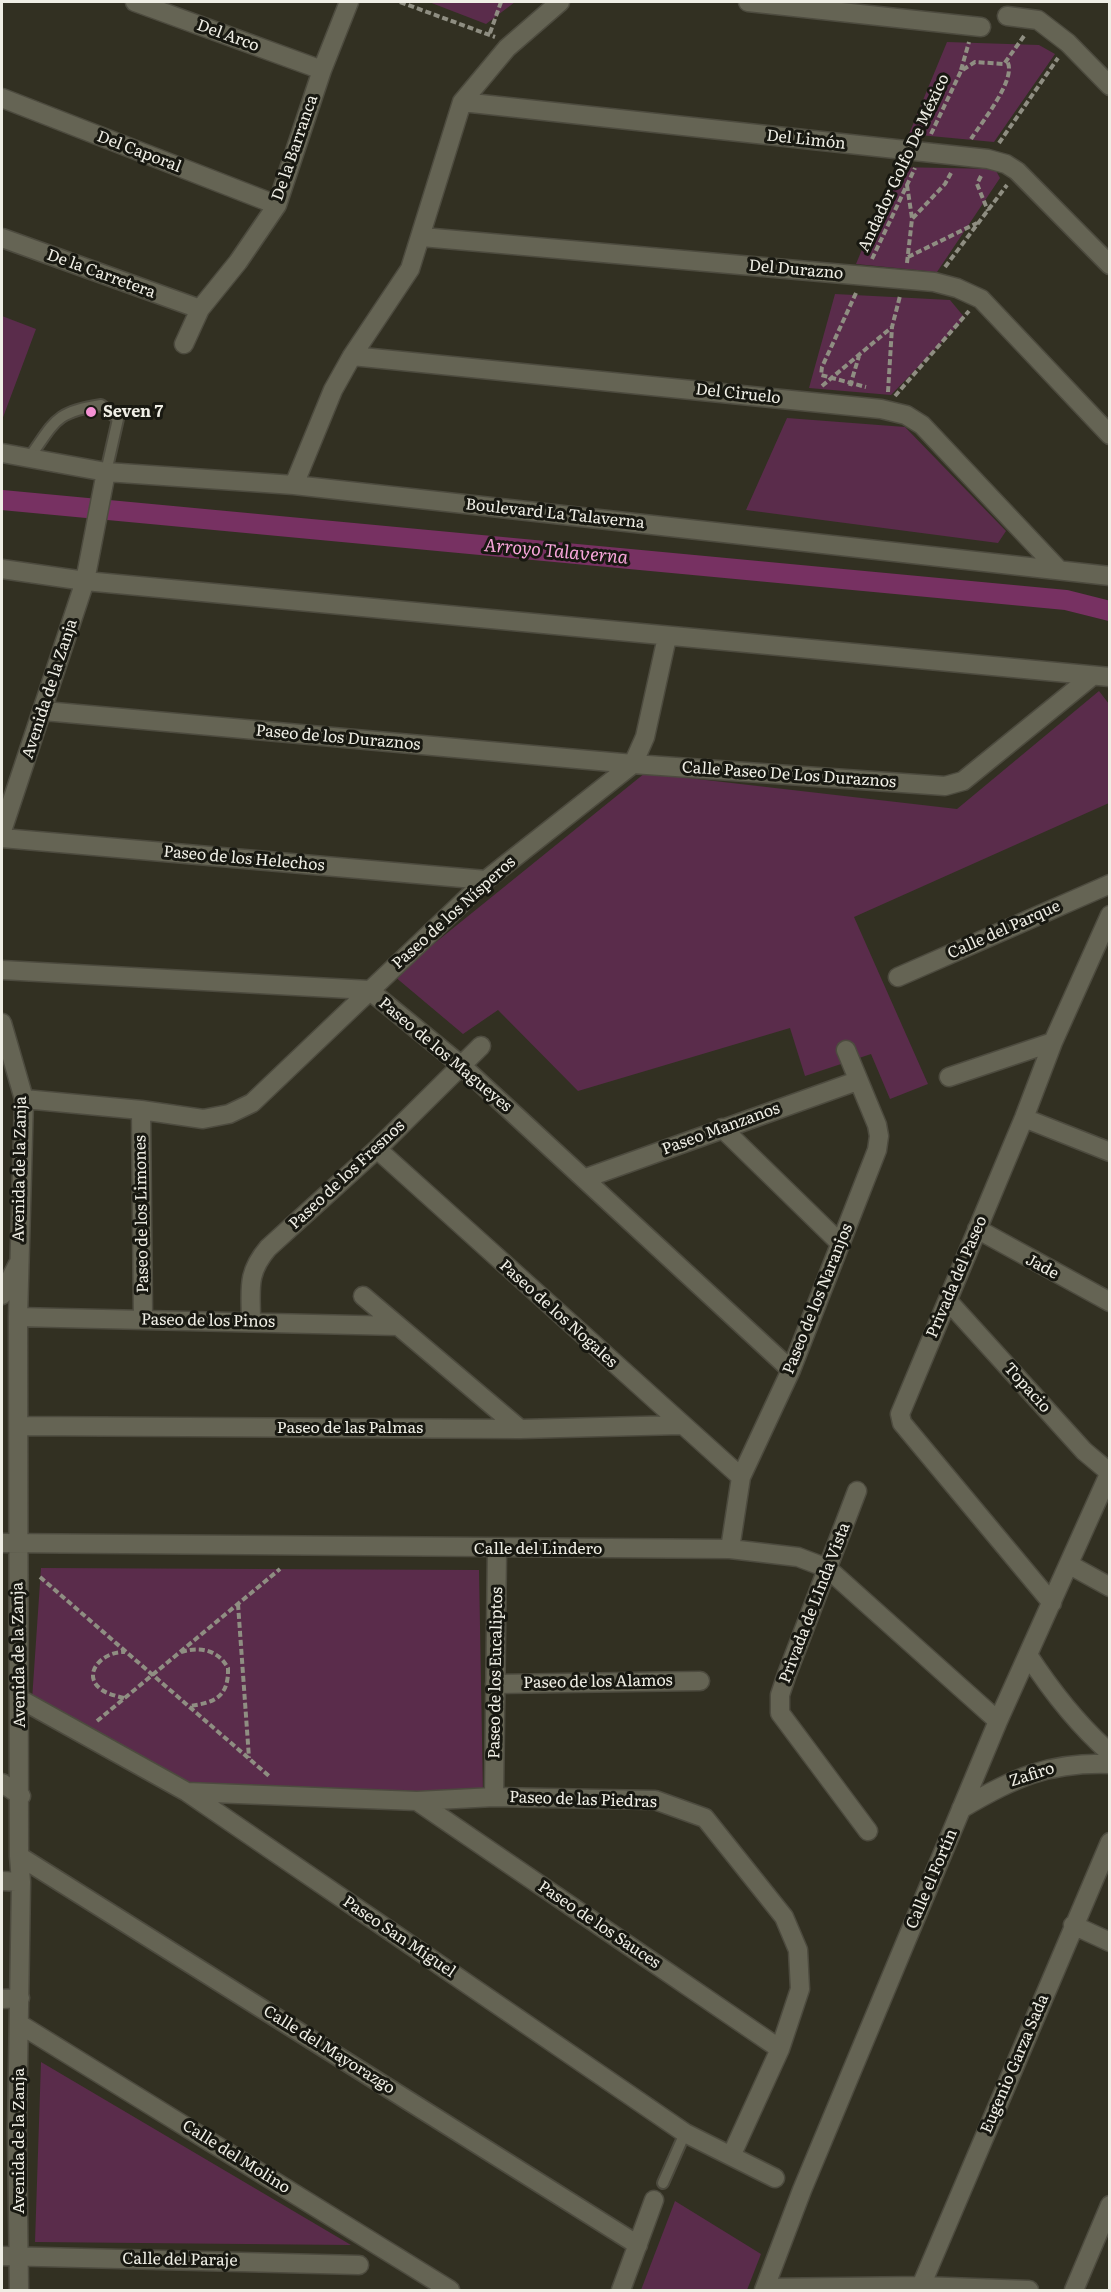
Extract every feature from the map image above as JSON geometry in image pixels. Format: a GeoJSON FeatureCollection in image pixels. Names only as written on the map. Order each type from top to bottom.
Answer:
{"type":"FeatureCollection","features":[{"type":"Feature","properties":{"kind":"street","name":"Del Arco"},"geometry":{"type":"LineString","coordinates":[[135,2],[322,70]]}},
{"type":"Feature","properties":{"kind":"street","name":"De la Barranca"},"geometry":{"type":"LineString","coordinates":[[184,344],[200,309],[238,262],[277,205],[322,70],[349,2]]}},
{"type":"Feature","properties":{"kind":"street"},"geometry":{"type":"LineString","coordinates":[[294,485],[328,400],[352,356],[410,269],[422,237],[435,183],[462,102],[507,48],[560,2]]}},
{"type":"Feature","properties":{"kind":"street"},"geometry":{"type":"LineString","coordinates":[[748,2],[977,26]]}},
{"type":"Feature","properties":{"kind":"street"},"geometry":{"type":"LineString","coordinates":[[1007,16],[1038,20],[1068,43],[1110,86]]}},
{"type":"Feature","properties":{"kind":"street","name":"Del Caporal"},"geometry":{"type":"LineString","coordinates":[[2,98],[277,205]]}},
{"type":"Feature","properties":{"kind":"street","name":"Del Limón"},"geometry":{"type":"LineString","coordinates":[[462,102],[988,159],[1006,164],[1017,171],[1110,265]]}},
{"type":"Feature","properties":{"kind":"street","name":"Del Durazno"},"geometry":{"type":"LineString","coordinates":[[422,237],[934,282],[957,288],[981,299],[1110,435]]}},
{"type":"Feature","properties":{"kind":"street","name":"De la Carretera"},"geometry":{"type":"LineString","coordinates":[[2,238],[200,309]]}},
{"type":"Feature","properties":{"kind":"street","name":"Del Ciruelo"},"geometry":{"type":"LineString","coordinates":[[352,356],[844,405],[885,400],[922,425],[1059,570]]}},
{"type":"Feature","properties":{"kind":"street","name":"Boulevard La Talaverna"},"geometry":{"type":"LineString","coordinates":[[2,453],[106,472],[294,485],[1110,576]]}},
{"type":"Feature","properties":{"kind":"street","name":"Avenida de la Zanja"},"geometry":{"type":"LineString","coordinates":[[2,831],[44,711],[85,581],[106,472]]}},
{"type":"Feature","properties":{"kind":"street"},"geometry":{"type":"LineString","coordinates":[[2,568],[85,581],[1100,677]]}},
{"type":"Feature","properties":{"kind":"street","name":"Paseo de los Nísperos"},"geometry":{"type":"LineString","coordinates":[[24,1099],[141,1110],[203,1119],[229,1114],[252,1102],[486,880],[633,764],[645,737],[667,637]]}},
{"type":"Feature","properties":{"kind":"street","name":"Calle Paseo De Los Duraznos"},"geometry":{"type":"LineString","coordinates":[[633,764],[945,786],[963,781],[1100,677]]}},
{"type":"Feature","properties":{"kind":"street","name":"Paseo de los Duraznos"},"geometry":{"type":"LineString","coordinates":[[44,711],[633,764]]}},
{"type":"Feature","properties":{"kind":"street","name":"Paseo de los Helechos"},"geometry":{"type":"LineString","coordinates":[[2,838],[486,880]]}},
{"type":"Feature","properties":{"kind":"street","name":"Calle del Parque"},"geometry":{"type":"LineString","coordinates":[[898,977],[1110,884]]}},
{"type":"Feature","properties":{"kind":"street","name":"Privada del Paseo"},"geometry":{"type":"LineString","coordinates":[[1052,1603],[900,1419],[901,1409],[1024,1118],[1053,1042],[1110,915]]}},
{"type":"Feature","properties":{"kind":"street","name":"Paseo de los Magueyes"},"geometry":{"type":"LineString","coordinates":[[2,970],[369,990],[462,1066],[791,1370]]}},
{"type":"Feature","properties":{"kind":"street","name":"Avenida de la Zanja"},"geometry":{"type":"LineString","coordinates":[[2,1023],[24,1099],[18,1317],[19,1426],[10,1544],[20,1699],[21,1796],[19,1856],[21,1882],[11,1999],[21,2025],[9,2131],[10,2256],[19,2290]]}},
{"type":"Feature","properties":{"kind":"street"},"geometry":{"type":"LineString","coordinates":[[950,1077],[1053,1042]]}},
{"type":"Feature","properties":{"kind":"street","name":"Paseo de los Fresnos"},"geometry":{"type":"LineString","coordinates":[[250,1322],[252,1275],[256,1263],[268,1248],[377,1149],[481,1046]]}},
{"type":"Feature","properties":{"kind":"street","name":"Paseo de los Naranjos"},"geometry":{"type":"LineString","coordinates":[[730,1549],[741,1477],[791,1370],[877,1150],[879,1136],[846,1050]]}},
{"type":"Feature","properties":{"kind":"street","name":"Paseo Manzanos"},"geometry":{"type":"LineString","coordinates":[[586,1179],[857,1081]]}},
{"type":"Feature","properties":{"kind":"street","name":"Paseo de los Limones"},"geometry":{"type":"LineString","coordinates":[[141,1110],[143,1319]]}},
{"type":"Feature","properties":{"kind":"street"},"geometry":{"type":"LineString","coordinates":[[1024,1118],[1110,1152]]}},
{"type":"Feature","properties":{"kind":"street"},"geometry":{"type":"LineString","coordinates":[[722,1128],[841,1244]]}},
{"type":"Feature","properties":{"kind":"street","name":"Paseo de los Nogales"},"geometry":{"type":"LineString","coordinates":[[377,1149],[741,1477]]}},
{"type":"Feature","properties":{"kind":"street","name":"Jade"},"geometry":{"type":"LineString","coordinates":[[977,1229],[1110,1302]]}},
{"type":"Feature","properties":{"kind":"street"},"geometry":{"type":"LineString","coordinates":[[2,1294],[19,1262]]}},
{"type":"Feature","properties":{"kind":"street"},"geometry":{"type":"LineString","coordinates":[[363,1296],[520,1429]]}},
{"type":"Feature","properties":{"kind":"street","name":"Topacio"},"geometry":{"type":"LineString","coordinates":[[948,1301],[1084,1451],[1109,1472]]}},
{"type":"Feature","properties":{"kind":"street","name":"Paseo de los Pinos"},"geometry":{"type":"LineString","coordinates":[[18,1317],[398,1326]]}},
{"type":"Feature","properties":{"kind":"street","name":"Paseo de las Palmas"},"geometry":{"type":"LineString","coordinates":[[19,1426],[520,1429],[681,1425]]}},
{"type":"Feature","properties":{"kind":"street","name":"Calle el Fortín"},"geometry":{"type":"LineString","coordinates":[[764,2289],[802,2190],[998,1721],[1070,1564],[1109,1472]]}},
{"type":"Feature","properties":{"kind":"street","name":"Privada de LInda Vista"},"geometry":{"type":"LineString","coordinates":[[857,1491],[787,1674],[780,1695],[780,1713],[868,1831]]}},
{"type":"Feature","properties":{"kind":"street","name":"Calle del Lindero"},"geometry":{"type":"LineString","coordinates":[[10,1544],[730,1549],[798,1557],[827,1568],[998,1721]]}},
{"type":"Feature","properties":{"kind":"street","name":"Paseo de los Eucaliptos"},"geometry":{"type":"LineString","coordinates":[[494,1797],[497,1549]]}},
{"type":"Feature","properties":{"kind":"street"},"geometry":{"type":"LineString","coordinates":[[1070,1564],[1110,1587]]}},
{"type":"Feature","properties":{"kind":"street"},"geometry":{"type":"LineString","coordinates":[[1028,1655],[1055,1696],[1087,1733],[1110,1753]]}},
{"type":"Feature","properties":{"kind":"street","name":"Paseo de los Alamos"},"geometry":{"type":"LineString","coordinates":[[495,1684],[700,1681]]}},
{"type":"Feature","properties":{"kind":"street","name":"Paseo San Miguel"},"geometry":{"type":"LineString","coordinates":[[20,1699],[187,1792],[685,2133],[732,2154],[776,2178]]}},
{"type":"Feature","properties":{"kind":"street","name":"Zafiro"},"geometry":{"type":"LineString","coordinates":[[962,1809],[1002,1785],[1049,1767],[1080,1763],[1110,1764]]}},
{"type":"Feature","properties":{"kind":"street"},"geometry":{"type":"LineString","coordinates":[[2,1783],[21,1796]]}},
{"type":"Feature","properties":{"kind":"street","name":"Paseo de las Piedras"},"geometry":{"type":"LineString","coordinates":[[187,1792],[417,1801],[494,1797],[655,1800],[705,1818],[784,1917],[798,1950],[800,1989],[780,2049],[732,2154]]}},
{"type":"Feature","properties":{"kind":"street","name":"Paseo de los Sauces"},"geometry":{"type":"LineString","coordinates":[[417,1801],[780,2049]]}},
{"type":"Feature","properties":{"kind":"street","name":"Eugenio Garza Sada"},"geometry":{"type":"LineString","coordinates":[[921,2286],[1110,1842]]}},
{"type":"Feature","properties":{"kind":"street","name":"Calle del Mayorazgo"},"geometry":{"type":"LineString","coordinates":[[19,1856],[638,2245]]}},
{"type":"Feature","properties":{"kind":"street"},"geometry":{"type":"LineString","coordinates":[[2,1881],[21,1882]]}},
{"type":"Feature","properties":{"kind":"street"},"geometry":{"type":"LineString","coordinates":[[1073,1925],[1110,1942]]}},
{"type":"Feature","properties":{"kind":"street","name":"Calle del Molino"},"geometry":{"type":"LineString","coordinates":[[21,2025],[450,2290]]}},
{"type":"Feature","properties":{"kind":"street"},"geometry":{"type":"LineString","coordinates":[[621,2290],[654,2200]]}},
{"type":"Feature","properties":{"kind":"street"},"geometry":{"type":"LineString","coordinates":[[1074,2290],[1110,2205]]}},
{"type":"Feature","properties":{"kind":"street","name":"Calle del Paraje"},"geometry":{"type":"LineString","coordinates":[[10,2256],[358,2265]]}},
{"type":"Feature","properties":{"kind":"street"},"geometry":{"type":"LineString","coordinates":[[764,2289],[921,2286],[1029,2290]]}},
{"type":"Feature","properties":{"kind":"lane"},"geometry":{"type":"LineString","coordinates":[[29,458],[60,416],[76,409],[100,405],[118,419],[106,472]]}},
{"type":"Feature","properties":{"kind":"lane"},"geometry":{"type":"LineString","coordinates":[[663,2183],[685,2133]]}},
{"type":"Feature","properties":{"kind":"path"},"geometry":{"type":"LineString","coordinates":[[400,2],[490,33],[507,48]]}},
{"type":"Feature","properties":{"kind":"path"},"geometry":{"type":"LineString","coordinates":[[490,33],[501,2]]}},
{"type":"Feature","properties":{"kind":"path"},"geometry":{"type":"LineString","coordinates":[[912,219],[945,184],[960,156],[1004,89],[1010,70],[1007,61],[1009,54],[1038,20]]}},
{"type":"Feature","properties":{"kind":"path"},"geometry":{"type":"LineString","coordinates":[[961,70],[977,26]]}},
{"type":"Feature","properties":{"kind":"path"},"geometry":{"type":"LineString","coordinates":[[988,211],[977,184],[988,159],[1068,43]]}},
{"type":"Feature","properties":{"kind":"path","name":"Andador Golfo De México"},"geometry":{"type":"LineString","coordinates":[[830,379],[821,375],[822,367],[961,70],[975,62],[1000,65],[1007,61]]}},
{"type":"Feature","properties":{"kind":"path"},"geometry":{"type":"LineString","coordinates":[[934,282],[1017,171]]}},
{"type":"Feature","properties":{"kind":"path"},"geometry":{"type":"LineString","coordinates":[[885,400],[892,327],[905,280],[912,219],[907,185]]}},
{"type":"Feature","properties":{"kind":"path"},"geometry":{"type":"LineString","coordinates":[[908,258],[979,222]]}},
{"type":"Feature","properties":{"kind":"path"},"geometry":{"type":"LineString","coordinates":[[885,400],[897,394],[981,299]]}},
{"type":"Feature","properties":{"kind":"path"},"geometry":{"type":"LineString","coordinates":[[803,401],[892,327]]}},
{"type":"Feature","properties":{"kind":"path"},"geometry":{"type":"LineString","coordinates":[[844,405],[859,355]]}},
{"type":"Feature","properties":{"kind":"path"},"geometry":{"type":"LineString","coordinates":[[830,379],[869,388]]}},
{"type":"Feature","properties":{"kind":"path"},"geometry":{"type":"LineString","coordinates":[[879,390],[885,400]]}},
{"type":"Feature","properties":{"kind":"path"},"geometry":{"type":"LineString","coordinates":[[885,400],[897,394]]}},
{"type":"Feature","properties":{"kind":"path"},"geometry":{"type":"LineString","coordinates":[[93,1724],[280,1569]]}},
{"type":"Feature","properties":{"kind":"path"},"geometry":{"type":"LineString","coordinates":[[40,1577],[271,1778]]}},
{"type":"Feature","properties":{"kind":"path"},"geometry":{"type":"LineString","coordinates":[[238,1604],[249,1759]]}},
{"type":"Feature","properties":{"kind":"path"},"geometry":{"type":"LineString","coordinates":[[179,1652],[200,1648],[218,1656],[228,1668],[227,1681],[217,1699],[209,1704],[188,1706]]}},
{"type":"Feature","properties":{"kind":"path"},"geometry":{"type":"LineString","coordinates":[[124,1698],[102,1690],[97,1685],[94,1672],[98,1663],[108,1653],[126,1652]]}},
{"type":"Feature","properties":{"kind":"shaded area"},"geometry":{"type":"Polygon","coordinates":[[[429,2],[515,2],[486,24],[429,2]]]}},
{"type":"Feature","properties":{"kind":"shaded area"},"geometry":{"type":"Polygon","coordinates":[[[947,42],[1039,45],[1055,54],[994,142],[909,134],[947,42]]]}},
{"type":"Feature","properties":{"kind":"shaded area"},"geometry":{"type":"Polygon","coordinates":[[[896,167],[995,169],[1000,178],[937,272],[856,264],[896,167]]]}},
{"type":"Feature","properties":{"kind":"shaded area"},"geometry":{"type":"Polygon","coordinates":[[[835,294],[950,300],[965,318],[891,395],[809,388],[835,294]]]}},
{"type":"Feature","properties":{"kind":"shaded area"},"geometry":{"type":"Polygon","coordinates":[[[2,316],[36,329],[2,420],[2,316]]]}},
{"type":"Feature","properties":{"kind":"shaded area"},"geometry":{"type":"Polygon","coordinates":[[[787,418],[905,427],[1006,531],[998,543],[746,510],[787,418]]]}},
{"type":"Feature","properties":{"kind":"shaded area"},"geometry":{"type":"Polygon","coordinates":[[[1099,691],[1109,704],[1109,803],[854,917],[928,1084],[890,1099],[871,1054],[805,1076],[790,1028],[578,1091],[498,1010],[463,1034],[394,976],[645,773],[957,809],[1099,691]]]}},
{"type":"Feature","properties":{"kind":"shaded area"},"geometry":{"type":"Polygon","coordinates":[[[41,1568],[479,1570],[483,1795],[184,1788],[32,1700],[41,1568]]]}},
{"type":"Feature","properties":{"kind":"shaded area"},"geometry":{"type":"Polygon","coordinates":[[[41,2062],[351,2245],[35,2242],[41,2062]]]}},
{"type":"Feature","properties":{"kind":"shaded area"},"geometry":{"type":"Polygon","coordinates":[[[675,2201],[761,2254],[747,2290],[641,2290],[675,2201]]]}},
{"type":"Feature","properties":{"kind":"waterway","name":"Arroyo Talaverna"},"geometry":{"type":"LineString","coordinates":[[2,500],[1066,600],[1110,611]]}},
{"type":"Feature","properties":{"kind":"place","name":"Seven 7"},"geometry":{"type":"Point","coordinates":[91,412]}}]}
